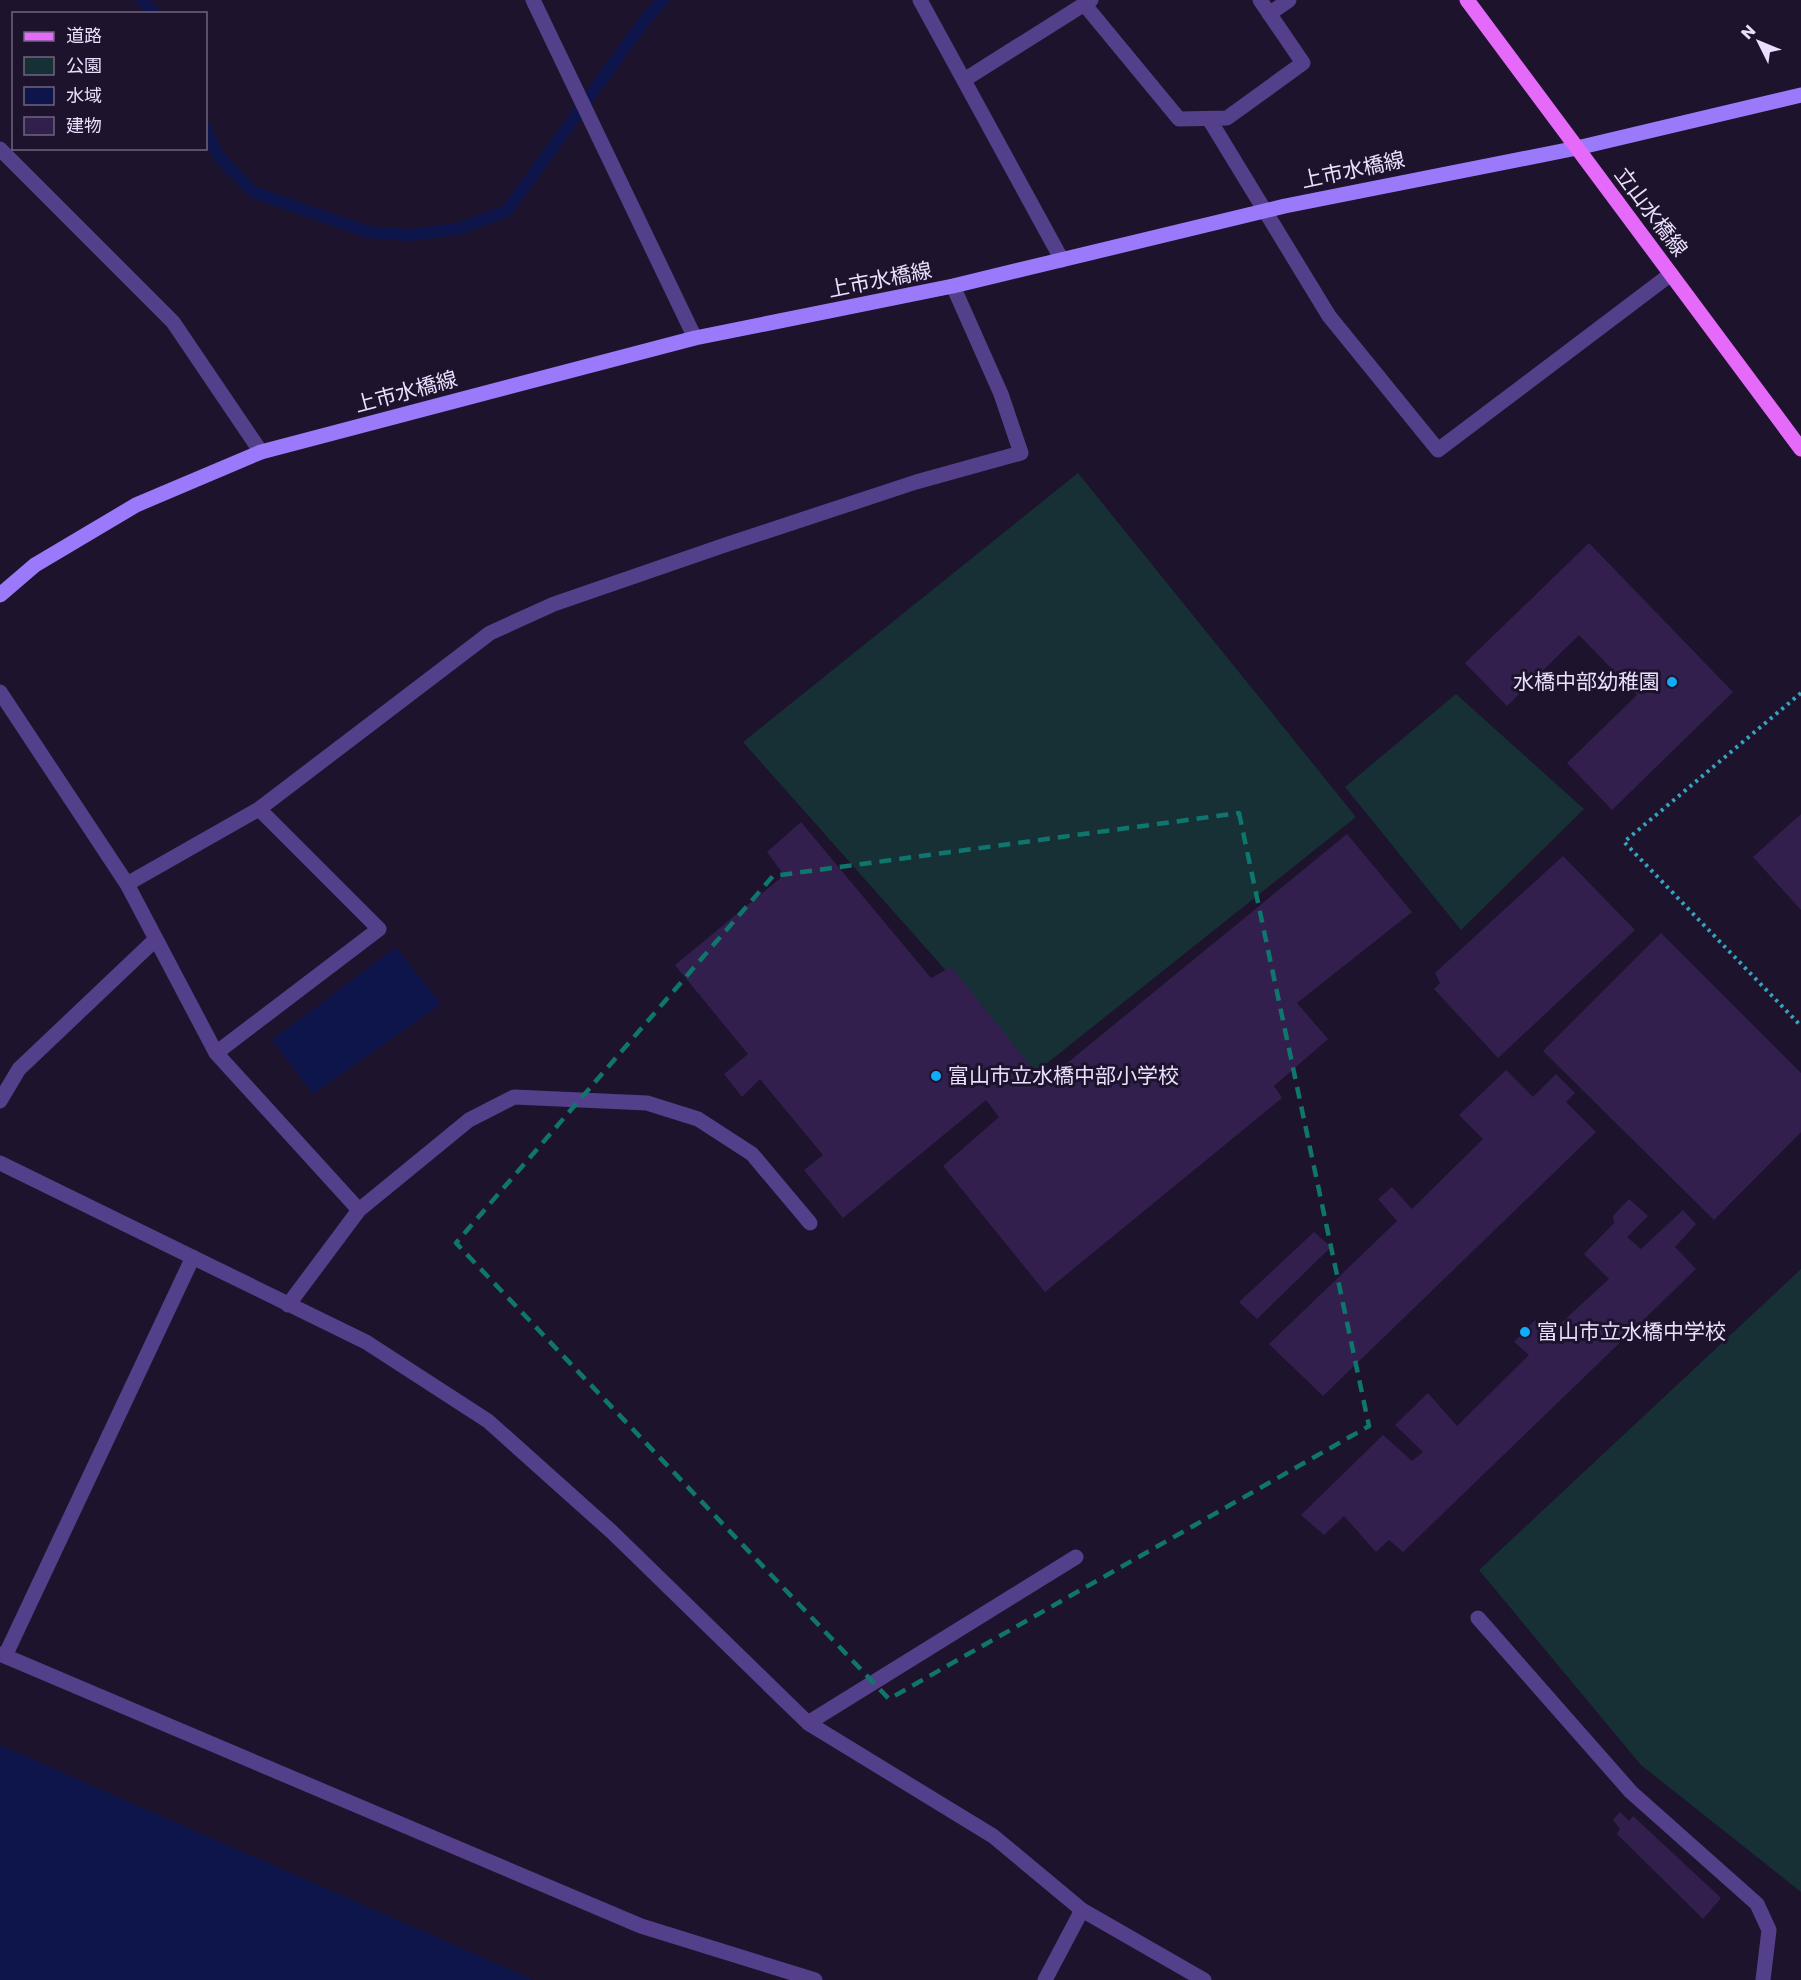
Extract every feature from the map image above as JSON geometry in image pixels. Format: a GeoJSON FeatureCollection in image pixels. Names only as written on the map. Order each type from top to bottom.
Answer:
{"type":"FeatureCollection","features":[{"type":"Feature","properties":{"kind":"main road","name":"立山水橋線"},"geometry":{"type":"LineString","coordinates":[[1467,0],[1801,449]]}},
{"type":"Feature","properties":{"kind":"main road","name":"上市水橋線"},"geometry":{"type":"LineString","coordinates":[[0,595],[35,565],[136,505],[261,452],[695,338],[953,286],[1263,211],[1577,148],[1801,95]]}},
{"type":"Feature","properties":{"kind":"street"},"geometry":{"type":"LineString","coordinates":[[533,0],[695,338]]}},
{"type":"Feature","properties":{"kind":"street"},"geometry":{"type":"LineString","coordinates":[[920,0],[1062,260]]}},
{"type":"Feature","properties":{"kind":"street"},"geometry":{"type":"LineString","coordinates":[[964,80],[1087,2],[1179,119],[1227,118],[1303,63],[1260,0]]}},
{"type":"Feature","properties":{"kind":"street"},"geometry":{"type":"LineString","coordinates":[[1269,14],[1289,0]]}},
{"type":"Feature","properties":{"kind":"street"},"geometry":{"type":"LineString","coordinates":[[1209,119],[1329,316],[1438,450],[1671,274]]}},
{"type":"Feature","properties":{"kind":"street"},"geometry":{"type":"LineString","coordinates":[[0,149],[173,322],[261,452]]}},
{"type":"Feature","properties":{"kind":"street"},"geometry":{"type":"LineString","coordinates":[[127,885],[259,808],[490,633],[554,604],[725,545],[916,482],[1021,453],[1001,394],[953,286]]}},
{"type":"Feature","properties":{"kind":"street"},"geometry":{"type":"LineString","coordinates":[[0,692],[127,885],[216,1053],[359,1210]]}},
{"type":"Feature","properties":{"kind":"street"},"geometry":{"type":"LineString","coordinates":[[216,1053],[379,929],[259,808]]}},
{"type":"Feature","properties":{"kind":"street"},"geometry":{"type":"LineString","coordinates":[[0,1101],[19,1069],[156,939]]}},
{"type":"Feature","properties":{"kind":"street"},"geometry":{"type":"LineString","coordinates":[[288,1305],[359,1210],[469,1120],[514,1097],[647,1103],[698,1119],[752,1154],[810,1222]]}},
{"type":"Feature","properties":{"kind":"street"},"geometry":{"type":"LineString","coordinates":[[0,1163],[366,1342],[488,1421],[612,1532],[808,1723],[993,1836],[1082,1910],[1204,1980]]}},
{"type":"Feature","properties":{"kind":"street"},"geometry":{"type":"LineString","coordinates":[[193,1257],[2,1655],[641,1926],[815,1980]]}},
{"type":"Feature","properties":{"kind":"street"},"geometry":{"type":"LineString","coordinates":[[808,1723],[1076,1557]]}},
{"type":"Feature","properties":{"kind":"street"},"geometry":{"type":"LineString","coordinates":[[1478,1618],[1631,1791],[1757,1904],[1769,1930],[1763,1980]]}},
{"type":"Feature","properties":{"kind":"street"},"geometry":{"type":"LineString","coordinates":[[1045,1980],[1082,1910]]}},
{"type":"Feature","properties":{"kind":"path"},"geometry":{"type":"LineString","coordinates":[[1801,693],[1624,842],[1801,1026]]}},
{"type":"Feature","properties":{"kind":"highlighted area"},"geometry":{"type":"Polygon","coordinates":[[[1239,813],[1369,1426],[889,1699],[456,1243],[773,876],[1239,813]]]}},
{"type":"Feature","properties":{"kind":"green space"},"geometry":{"type":"Polygon","coordinates":[[[1078,473],[1356,817],[1036,1072],[743,742],[1078,473]]]}},
{"type":"Feature","properties":{"kind":"green space"},"geometry":{"type":"Polygon","coordinates":[[[1456,694],[1584,809],[1461,930],[1345,787],[1456,694]]]}},
{"type":"Feature","properties":{"kind":"green space"},"geometry":{"type":"Polygon","coordinates":[[[1801,1269],[1801,1892],[1641,1765],[1479,1570],[1801,1269]]]}},
{"type":"Feature","properties":{"kind":"water"},"geometry":{"type":"Polygon","coordinates":[[[396,947],[441,1004],[313,1094],[272,1040],[396,947]]]}},
{"type":"Feature","properties":{"kind":"water"},"geometry":{"type":"Polygon","coordinates":[[[0,1745],[534,1980],[0,1980],[0,1745]]]}},
{"type":"Feature","properties":{"kind":"building"},"geometry":{"type":"Polygon","coordinates":[[[1589,543],[1733,692],[1612,810],[1567,763],[1637,695],[1579,635],[1507,706],[1465,663],[1589,543]]]}},
{"type":"Feature","properties":{"kind":"building"},"geometry":{"type":"Polygon","coordinates":[[[1801,814],[1801,910],[1753,857],[1801,814]]]}},
{"type":"Feature","properties":{"kind":"building"},"geometry":{"type":"Polygon","coordinates":[[[801,822],[931,978],[951,967],[1044,1082],[1347,834],[1412,912],[1297,1003],[1328,1039],[1274,1086],[1282,1098],[1045,1292],[943,1166],[999,1117],[986,1100],[843,1218],[804,1170],[823,1155],[760,1079],[742,1097],[724,1074],[748,1054],[675,965],[784,875],[767,852],[801,822]]]}},
{"type":"Feature","properties":{"kind":"building"},"geometry":{"type":"Polygon","coordinates":[[[1563,856],[1635,930],[1498,1058],[1434,989],[1440,983],[1435,973],[1563,856]]]}},
{"type":"Feature","properties":{"kind":"building"},"geometry":{"type":"Polygon","coordinates":[[[1661,933],[1801,1073],[1801,1132],[1714,1220],[1543,1051],[1661,933]]]}},
{"type":"Feature","properties":{"kind":"building"},"geometry":{"type":"Polygon","coordinates":[[[1506,1070],[1533,1097],[1556,1074],[1575,1093],[1566,1102],[1596,1132],[1323,1396],[1269,1344],[1397,1221],[1378,1199],[1392,1187],[1412,1209],[1483,1139],[1459,1115],[1506,1070]]]}},
{"type":"Feature","properties":{"kind":"building"},"geometry":{"type":"Polygon","coordinates":[[[1629,1199],[1648,1216],[1627,1237],[1641,1249],[1683,1210],[1696,1224],[1675,1247],[1696,1269],[1403,1552],[1389,1540],[1376,1552],[1344,1516],[1324,1535],[1301,1515],[1383,1435],[1412,1461],[1423,1452],[1395,1425],[1428,1393],[1457,1426],[1529,1355],[1514,1342],[1535,1320],[1550,1333],[1609,1279],[1584,1254],[1614,1223],[1613,1216],[1629,1199]]]}},
{"type":"Feature","properties":{"kind":"building"},"geometry":{"type":"Polygon","coordinates":[[[1314,1232],[1331,1247],[1257,1319],[1239,1302],[1314,1232]]]}},
{"type":"Feature","properties":{"kind":"building"},"geometry":{"type":"Polygon","coordinates":[[[1620,1812],[1629,1821],[1633,1816],[1721,1898],[1703,1919],[1617,1834],[1620,1829],[1613,1820],[1620,1812]]]}},
{"type":"Feature","properties":{"kind":"waterway"},"geometry":{"type":"LineString","coordinates":[[142,0],[152,12]]}},
{"type":"Feature","properties":{"kind":"waterway"},"geometry":{"type":"LineString","coordinates":[[207,131],[219,157],[253,192],[368,232],[409,235],[458,229],[507,211],[644,21],[663,0]]}},
{"type":"Feature","properties":{"kind":"place","name":"水橋中部幼稚園"},"geometry":{"type":"Point","coordinates":[1672,682]}},
{"type":"Feature","properties":{"kind":"place","name":"富山市立水橋中部小学校"},"geometry":{"type":"Point","coordinates":[936,1076]}},
{"type":"Feature","properties":{"kind":"place","name":"富山市立水橋中学校"},"geometry":{"type":"Point","coordinates":[1525,1332]}}]}
